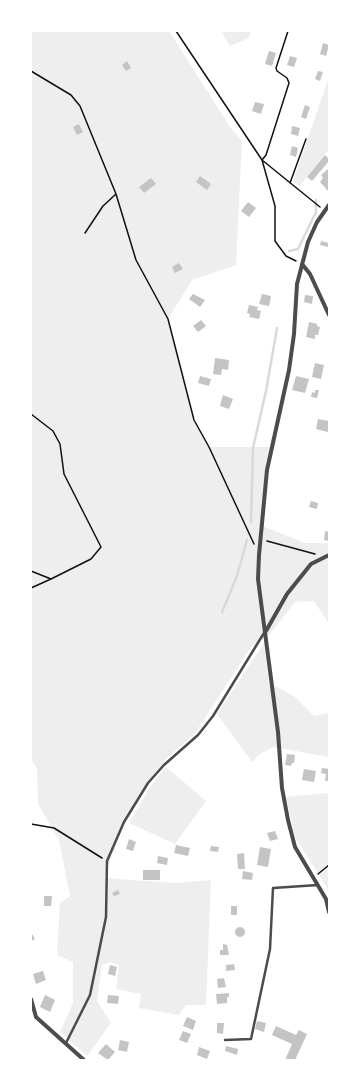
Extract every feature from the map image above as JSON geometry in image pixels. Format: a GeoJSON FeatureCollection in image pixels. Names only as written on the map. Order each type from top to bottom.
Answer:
{"type":"FeatureCollection","features":[{"type":"Feature","properties":{"kind":"street"},"geometry":{"type":"LineString","coordinates":[[329,205],[324,210],[308,242],[302,264],[298,284],[294,334],[289,370],[267,470],[259,555],[260,599],[266,631],[278,732],[282,788],[288,820],[295,847],[326,899],[329,912]]}},
{"type":"Feature","properties":{"kind":"street"},"geometry":{"type":"LineString","coordinates":[[302,264],[310,274],[329,315]]}},
{"type":"Feature","properties":{"kind":"street"},"geometry":{"type":"LineString","coordinates":[[266,631],[287,594],[297,581],[311,564],[327,556]]}},
{"type":"Feature","properties":{"kind":"street"},"geometry":{"type":"LineString","coordinates":[[31,999],[36,1018],[84,1060]]}},
{"type":"Feature","properties":{"kind":"lane"},"geometry":{"type":"LineString","coordinates":[[65,1044],[90,996],[106,917],[107,861],[124,822],[148,783],[164,764],[198,735],[238,677],[266,631]]}},
{"type":"Feature","properties":{"kind":"lane"},"geometry":{"type":"LineString","coordinates":[[225,1040],[251,1039],[270,949],[273,888],[318,885]]}},
{"type":"Feature","properties":{"kind":"path"},"geometry":{"type":"LineString","coordinates":[[176,31],[262,160],[275,206],[275,241],[286,256],[302,264]]}},
{"type":"Feature","properties":{"kind":"path"},"geometry":{"type":"LineString","coordinates":[[262,160],[266,155],[289,83],[287,78],[277,71],[276,68],[288,31]]}},
{"type":"Feature","properties":{"kind":"path"},"geometry":{"type":"LineString","coordinates":[[31,71],[71,95],[80,106],[116,194],[136,260],[168,318],[194,420],[209,447],[259,555]]}},
{"type":"Feature","properties":{"kind":"path"},"geometry":{"type":"LineString","coordinates":[[290,182],[306,139]]}},
{"type":"Feature","properties":{"kind":"path"},"geometry":{"type":"LineString","coordinates":[[262,160],[324,210]]}},
{"type":"Feature","properties":{"kind":"path"},"geometry":{"type":"LineString","coordinates":[[85,233],[102,206],[116,194]]}},
{"type":"Feature","properties":{"kind":"path"},"geometry":{"type":"LineString","coordinates":[[31,414],[53,431],[60,444],[64,474],[101,547],[91,559],[31,588]]}},
{"type":"Feature","properties":{"kind":"path"},"geometry":{"type":"LineString","coordinates":[[261,539],[327,556]]}},
{"type":"Feature","properties":{"kind":"path"},"geometry":{"type":"LineString","coordinates":[[31,571],[51,579]]}},
{"type":"Feature","properties":{"kind":"path"},"geometry":{"type":"LineString","coordinates":[[31,824],[54,828],[107,861]]}},
{"type":"Feature","properties":{"kind":"path"},"geometry":{"type":"LineString","coordinates":[[313,877],[329,865]]}},
{"type":"Feature","properties":{"kind":"shaded area"},"geometry":{"type":"Polygon","coordinates":[[[31,31],[169,31],[230,127],[242,141],[236,265],[192,280],[168,319],[194,420],[209,447],[272,447],[268,469],[263,526],[305,543],[329,543],[329,624],[314,601],[295,602],[271,633],[251,647],[196,732],[163,762],[164,765],[148,783],[124,822],[104,878],[174,883],[211,880],[206,1005],[186,1005],[179,1015],[139,1008],[141,994],[116,989],[119,965],[111,962],[102,965],[97,1001],[111,1023],[87,1056],[60,1032],[73,1003],[73,962],[57,955],[60,903],[70,896],[59,840],[38,804],[37,768],[31,760],[31,31]]]}},
{"type":"Feature","properties":{"kind":"shaded area"},"geometry":{"type":"Polygon","coordinates":[[[221,31],[251,31],[249,38],[230,46],[221,31]]]}},
{"type":"Feature","properties":{"kind":"shaded area"},"geometry":{"type":"Polygon","coordinates":[[[329,77],[329,149],[300,186],[293,181],[329,77]]]}},
{"type":"Feature","properties":{"kind":"shaded area"},"geometry":{"type":"Polygon","coordinates":[[[264,643],[269,686],[277,687],[295,697],[314,716],[329,713],[329,757],[273,747],[260,754],[252,762],[217,714],[264,643]]]}},
{"type":"Feature","properties":{"kind":"shaded area"},"geometry":{"type":"Polygon","coordinates":[[[166,767],[206,801],[175,844],[129,823],[150,787],[166,767]]]}},
{"type":"Feature","properties":{"kind":"shaded area"},"geometry":{"type":"Polygon","coordinates":[[[329,793],[329,891],[295,837],[286,797],[329,793]]]}},
{"type":"Feature","properties":{"kind":"building"},"geometry":{"type":"Polygon","coordinates":[[[323,43],[329,45],[326,56],[320,54],[323,43]]]}},
{"type":"Feature","properties":{"kind":"building"},"geometry":{"type":"Polygon","coordinates":[[[269,51],[276,53],[272,66],[265,64],[269,51]]]}},
{"type":"Feature","properties":{"kind":"building"},"geometry":{"type":"Polygon","coordinates":[[[290,56],[297,58],[294,67],[287,65],[290,56]]]}},
{"type":"Feature","properties":{"kind":"building"},"geometry":{"type":"Polygon","coordinates":[[[127,61],[131,68],[126,71],[122,65],[127,61]]]}},
{"type":"Feature","properties":{"kind":"building"},"geometry":{"type":"Polygon","coordinates":[[[318,71],[323,72],[320,81],[315,79],[318,71]]]}},
{"type":"Feature","properties":{"kind":"building"},"geometry":{"type":"Polygon","coordinates":[[[255,102],[264,104],[261,114],[252,111],[255,102]]]}},
{"type":"Feature","properties":{"kind":"building"},"geometry":{"type":"Polygon","coordinates":[[[305,105],[310,107],[306,119],[301,117],[305,105]]]}},
{"type":"Feature","properties":{"kind":"building"},"geometry":{"type":"Polygon","coordinates":[[[79,124],[83,132],[77,135],[73,127],[79,124]]]}},
{"type":"Feature","properties":{"kind":"building"},"geometry":{"type":"Polygon","coordinates":[[[292,126],[300,128],[298,136],[291,134],[292,126]]]}},
{"type":"Feature","properties":{"kind":"building"},"geometry":{"type":"Polygon","coordinates":[[[292,146],[298,148],[296,157],[290,155],[292,146]]]}},
{"type":"Feature","properties":{"kind":"building"},"geometry":{"type":"Polygon","coordinates":[[[325,155],[329,161],[312,181],[307,177],[325,155]]]}},
{"type":"Feature","properties":{"kind":"building"},"geometry":{"type":"Polygon","coordinates":[[[328,169],[328,191],[320,182],[323,178],[321,175],[328,169]]]}},
{"type":"Feature","properties":{"kind":"building"},"geometry":{"type":"Polygon","coordinates":[[[200,176],[211,184],[207,190],[196,182],[200,176]]]}},
{"type":"Feature","properties":{"kind":"building"},"geometry":{"type":"Polygon","coordinates":[[[151,178],[156,184],[144,193],[139,187],[151,178]]]}},
{"type":"Feature","properties":{"kind":"building"},"geometry":{"type":"Polygon","coordinates":[[[248,202],[256,208],[249,217],[241,211],[248,202]]]}},
{"type":"Feature","properties":{"kind":"building"},"geometry":{"type":"Polygon","coordinates":[[[321,241],[329,243],[328,247],[320,245],[321,241]]]}},
{"type":"Feature","properties":{"kind":"building"},"geometry":{"type":"Polygon","coordinates":[[[179,263],[183,269],[175,273],[172,267],[179,263]]]}},
{"type":"Feature","properties":{"kind":"building"},"geometry":{"type":"Polygon","coordinates":[[[193,294],[205,300],[200,307],[189,299],[193,294]]]}},
{"type":"Feature","properties":{"kind":"building"},"geometry":{"type":"Polygon","coordinates":[[[262,294],[271,296],[269,306],[259,304],[262,294]]]}},
{"type":"Feature","properties":{"kind":"building"},"geometry":{"type":"Polygon","coordinates":[[[305,295],[313,296],[312,304],[304,302],[305,295]]]}},
{"type":"Feature","properties":{"kind":"building"},"geometry":{"type":"Polygon","coordinates":[[[249,305],[258,307],[257,310],[261,311],[259,319],[249,317],[250,314],[247,313],[249,305]]]}},
{"type":"Feature","properties":{"kind":"building"},"geometry":{"type":"Polygon","coordinates":[[[201,320],[206,326],[198,332],[193,326],[201,320]]]}},
{"type":"Feature","properties":{"kind":"building"},"geometry":{"type":"Polygon","coordinates":[[[309,322],[317,324],[317,326],[320,327],[318,335],[315,335],[315,339],[306,337],[309,322]]]}},
{"type":"Feature","properties":{"kind":"building"},"geometry":{"type":"Polygon","coordinates":[[[215,358],[229,360],[228,370],[222,369],[221,375],[213,374],[215,358]]]}},
{"type":"Feature","properties":{"kind":"building"},"geometry":{"type":"Polygon","coordinates":[[[315,363],[324,365],[321,379],[312,377],[315,363]]]}},
{"type":"Feature","properties":{"kind":"building"},"geometry":{"type":"Polygon","coordinates":[[[200,376],[211,379],[209,386],[198,383],[200,376]]]}},
{"type":"Feature","properties":{"kind":"building"},"geometry":{"type":"Polygon","coordinates":[[[296,376],[309,379],[305,393],[292,390],[296,376]]]}},
{"type":"Feature","properties":{"kind":"building"},"geometry":{"type":"Polygon","coordinates":[[[315,390],[319,390],[317,398],[311,397],[312,392],[315,393],[315,390]]]}},
{"type":"Feature","properties":{"kind":"building"},"geometry":{"type":"Polygon","coordinates":[[[223,395],[233,399],[229,409],[220,406],[223,395]]]}},
{"type":"Feature","properties":{"kind":"building"},"geometry":{"type":"Polygon","coordinates":[[[318,419],[329,421],[328,432],[316,429],[318,419]]]}},
{"type":"Feature","properties":{"kind":"building"},"geometry":{"type":"Polygon","coordinates":[[[311,501],[318,503],[317,509],[309,507],[311,501]]]}},
{"type":"Feature","properties":{"kind":"building"},"geometry":{"type":"Polygon","coordinates":[[[325,531],[329,532],[329,541],[324,540],[325,531]]]}},
{"type":"Feature","properties":{"kind":"building"},"geometry":{"type":"Polygon","coordinates":[[[287,754],[295,755],[294,763],[292,763],[291,766],[285,765],[287,754]]]}},
{"type":"Feature","properties":{"kind":"building"},"geometry":{"type":"Polygon","coordinates":[[[322,768],[329,769],[329,781],[325,781],[326,774],[321,773],[322,768]]]}},
{"type":"Feature","properties":{"kind":"building"},"geometry":{"type":"Polygon","coordinates":[[[304,769],[316,771],[314,782],[302,780],[304,769]]]}},
{"type":"Feature","properties":{"kind":"building"},"geometry":{"type":"Polygon","coordinates":[[[275,831],[278,839],[270,841],[267,833],[275,831]]]}},
{"type":"Feature","properties":{"kind":"building"},"geometry":{"type":"Polygon","coordinates":[[[129,839],[136,842],[133,851],[126,849],[129,839]]]}},
{"type":"Feature","properties":{"kind":"building"},"geometry":{"type":"Polygon","coordinates":[[[176,845],[190,848],[188,856],[174,853],[176,845]]]}},
{"type":"Feature","properties":{"kind":"building"},"geometry":{"type":"Polygon","coordinates":[[[211,846],[219,847],[218,852],[210,851],[211,846]]]}},
{"type":"Feature","properties":{"kind":"building"},"geometry":{"type":"Polygon","coordinates":[[[260,847],[271,849],[268,867],[257,865],[260,847]]]}},
{"type":"Feature","properties":{"kind":"building"},"geometry":{"type":"Polygon","coordinates":[[[244,853],[245,869],[238,869],[237,854],[244,853]]]}},
{"type":"Feature","properties":{"kind":"building"},"geometry":{"type":"Polygon","coordinates":[[[158,856],[168,858],[167,865],[157,863],[158,856]]]}},
{"type":"Feature","properties":{"kind":"building"},"geometry":{"type":"Polygon","coordinates":[[[143,870],[160,870],[160,880],[143,880],[143,870]]]}},
{"type":"Feature","properties":{"kind":"building"},"geometry":{"type":"Polygon","coordinates":[[[243,871],[253,873],[252,880],[242,879],[243,871]]]}},
{"type":"Feature","properties":{"kind":"building"},"geometry":{"type":"Polygon","coordinates":[[[118,890],[120,894],[114,896],[112,893],[118,890]]]}},
{"type":"Feature","properties":{"kind":"building"},"geometry":{"type":"Polygon","coordinates":[[[44,896],[52,896],[51,906],[44,906],[44,896]]]}},
{"type":"Feature","properties":{"kind":"building"},"geometry":{"type":"Polygon","coordinates":[[[231,906],[237,906],[237,915],[231,915],[231,906]]]}},
{"type":"Feature","properties":{"kind":"building"},"geometry":{"type":"Polygon","coordinates":[[[240,927],[245,932],[240,937],[235,932],[240,927]]]}},
{"type":"Feature","properties":{"kind":"building"},"geometry":{"type":"Polygon","coordinates":[[[31,932],[35,939],[31,941],[31,932]]]}},
{"type":"Feature","properties":{"kind":"building"},"geometry":{"type":"Polygon","coordinates":[[[223,944],[227,945],[229,955],[220,955],[220,950],[223,950],[223,944]]]}},
{"type":"Feature","properties":{"kind":"building"},"geometry":{"type":"Polygon","coordinates":[[[234,964],[235,970],[226,971],[226,965],[234,964]]]}},
{"type":"Feature","properties":{"kind":"building"},"geometry":{"type":"Polygon","coordinates":[[[110,965],[117,967],[115,976],[108,974],[110,965]]]}},
{"type":"Feature","properties":{"kind":"building"},"geometry":{"type":"Polygon","coordinates":[[[43,971],[46,980],[36,984],[33,974],[43,971]]]}},
{"type":"Feature","properties":{"kind":"building"},"geometry":{"type":"Polygon","coordinates":[[[224,978],[226,987],[218,988],[217,979],[224,978]]]}},
{"type":"Feature","properties":{"kind":"building"},"geometry":{"type":"Polygon","coordinates":[[[229,993],[227,1003],[217,1004],[216,994],[229,993]]]}},
{"type":"Feature","properties":{"kind":"building"},"geometry":{"type":"Polygon","coordinates":[[[45,995],[55,1000],[50,1012],[40,1007],[45,995]]]}},
{"type":"Feature","properties":{"kind":"building"},"geometry":{"type":"Polygon","coordinates":[[[108,995],[119,996],[118,1004],[107,1003],[108,995]]]}},
{"type":"Feature","properties":{"kind":"building"},"geometry":{"type":"Polygon","coordinates":[[[187,1017],[196,1021],[193,1030],[183,1026],[187,1017]]]}},
{"type":"Feature","properties":{"kind":"building"},"geometry":{"type":"Polygon","coordinates":[[[257,1021],[266,1023],[264,1032],[255,1029],[257,1021]]]}},
{"type":"Feature","properties":{"kind":"building"},"geometry":{"type":"Polygon","coordinates":[[[217,1023],[224,1023],[223,1034],[217,1033],[217,1023]]]}},
{"type":"Feature","properties":{"kind":"building"},"geometry":{"type":"Polygon","coordinates":[[[276,1026],[296,1035],[299,1030],[307,1034],[295,1060],[285,1060],[292,1044],[272,1035],[276,1026]]]}},
{"type":"Feature","properties":{"kind":"building"},"geometry":{"type":"Polygon","coordinates":[[[183,1031],[191,1034],[187,1043],[179,1040],[183,1031]]]}},
{"type":"Feature","properties":{"kind":"building"},"geometry":{"type":"Polygon","coordinates":[[[120,1040],[129,1042],[127,1052],[118,1050],[120,1040]]]}},
{"type":"Feature","properties":{"kind":"building"},"geometry":{"type":"Polygon","coordinates":[[[106,1044],[115,1052],[108,1060],[98,1053],[106,1044]]]}},
{"type":"Feature","properties":{"kind":"building"},"geometry":{"type":"Polygon","coordinates":[[[226,1046],[238,1049],[237,1055],[225,1051],[226,1046]]]}},
{"type":"Feature","properties":{"kind":"building"},"geometry":{"type":"Polygon","coordinates":[[[199,1047],[210,1051],[207,1059],[197,1055],[199,1047]]]}},
{"type":"Feature","properties":{"kind":"waterway"},"geometry":{"type":"LineString","coordinates":[[289,251],[298,249],[316,212],[316,200]]}},
{"type":"Feature","properties":{"kind":"waterway"},"geometry":{"type":"LineString","coordinates":[[251,522],[253,448],[266,391],[277,328]]}},
{"type":"Feature","properties":{"kind":"waterway"},"geometry":{"type":"LineString","coordinates":[[222,612],[237,576],[247,540]]}}]}
